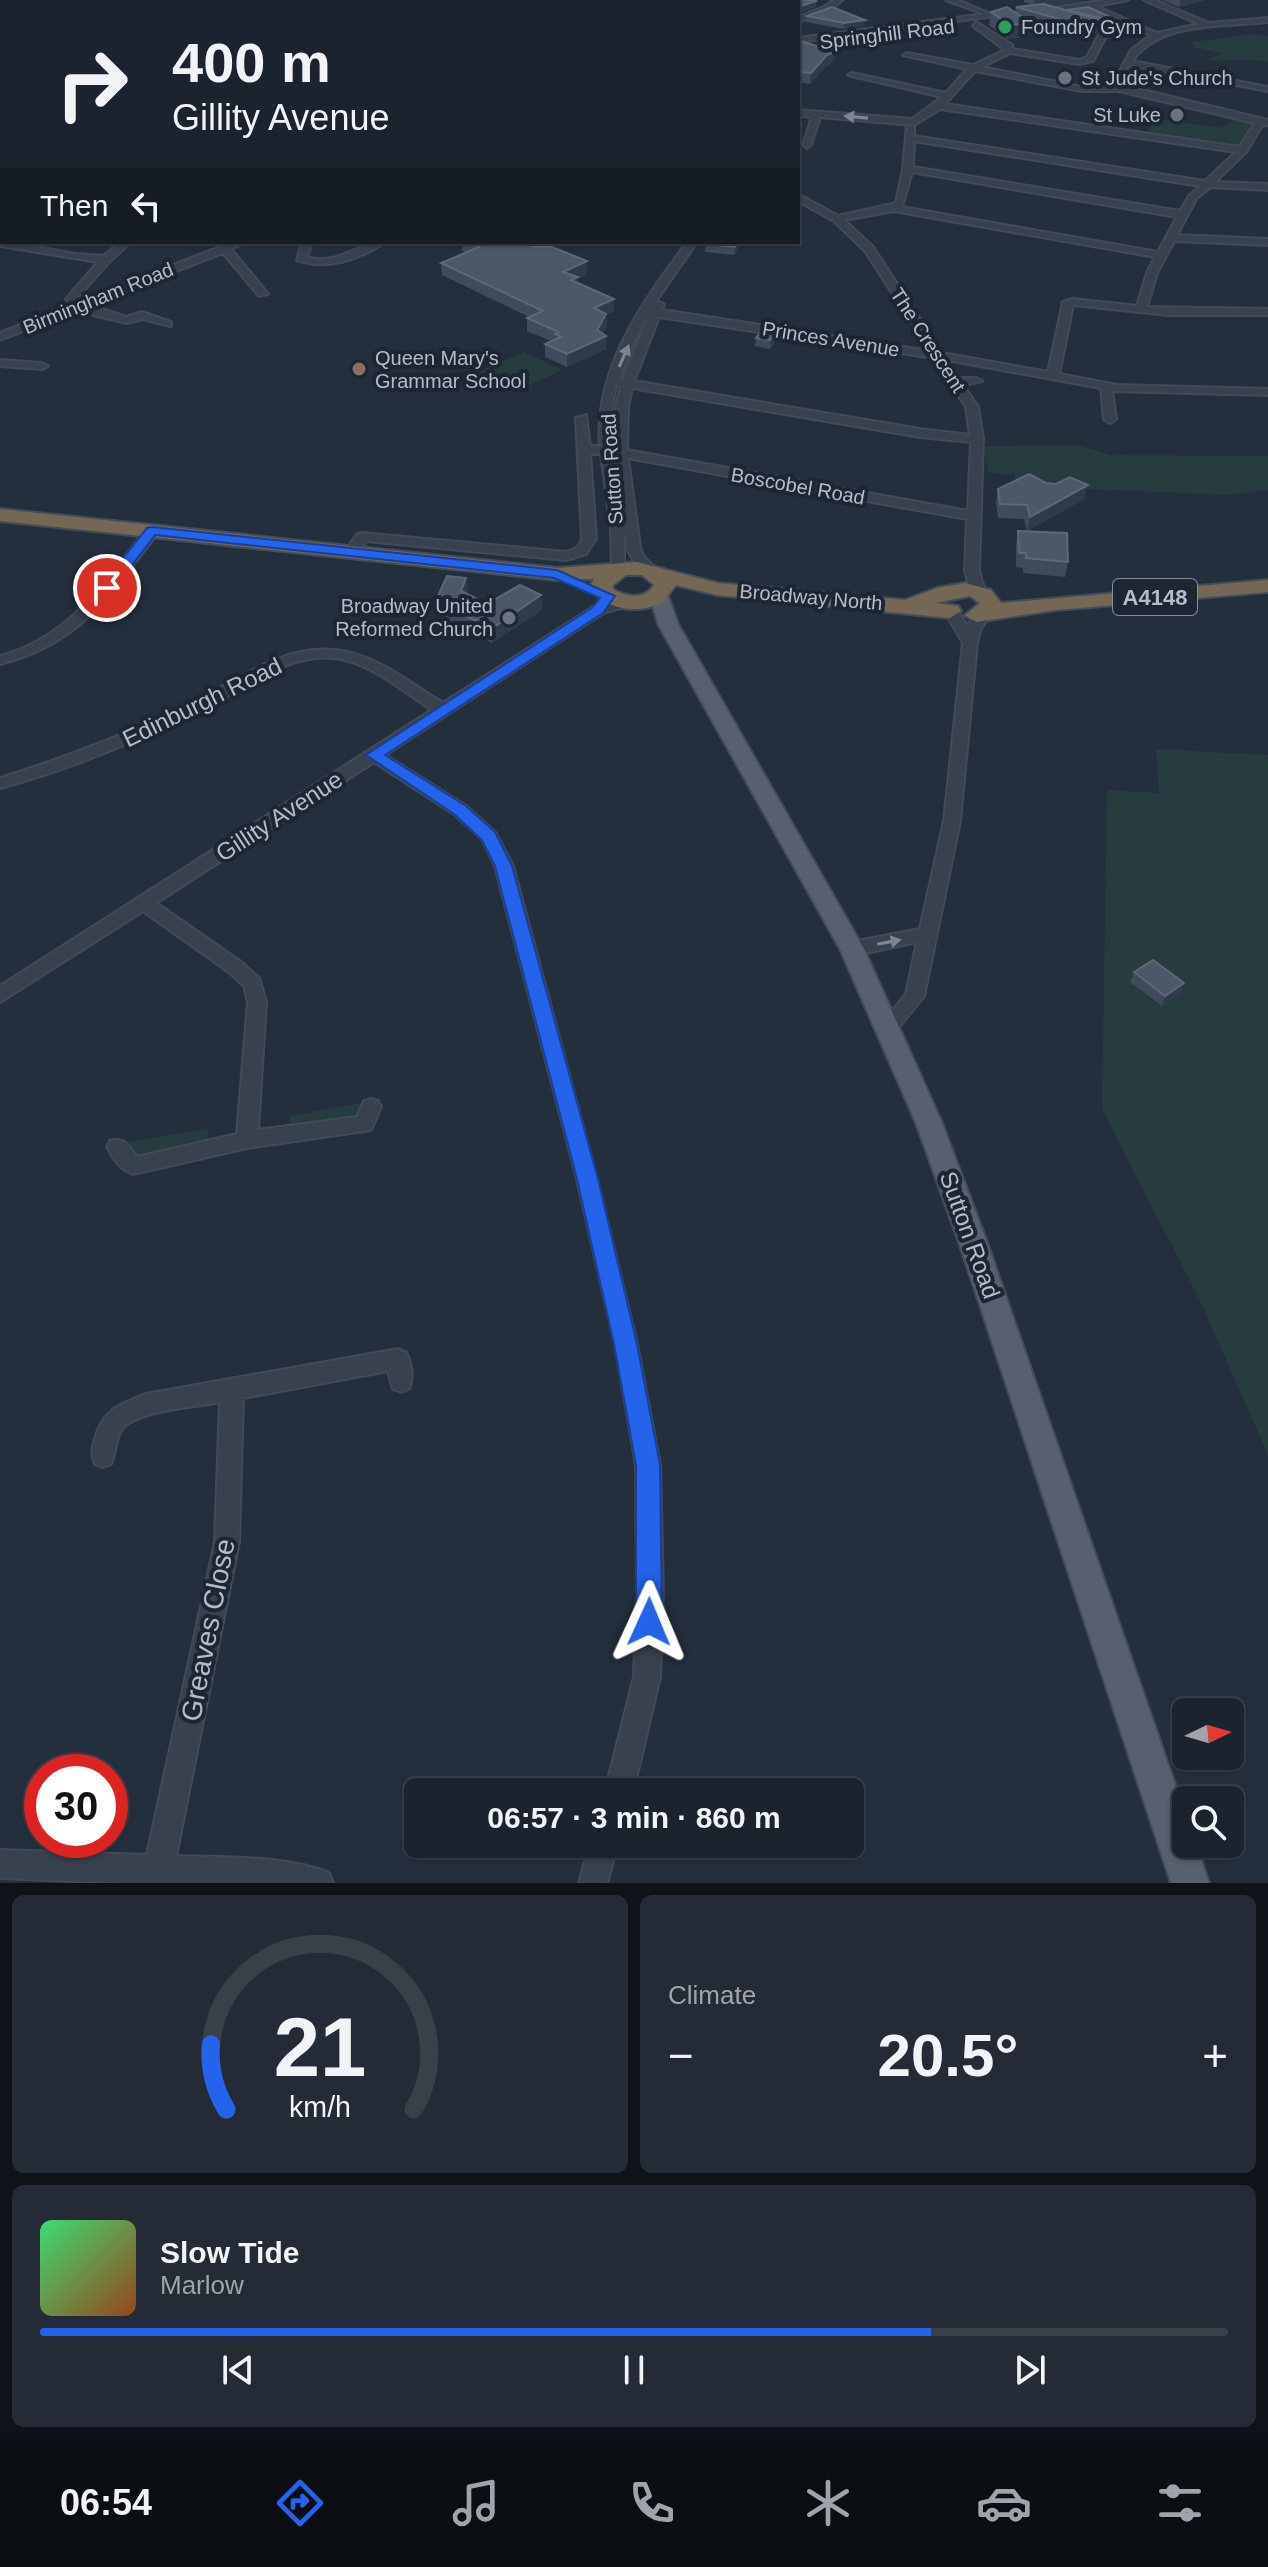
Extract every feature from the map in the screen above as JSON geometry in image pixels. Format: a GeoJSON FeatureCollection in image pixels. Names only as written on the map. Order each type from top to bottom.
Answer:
{"type":"FeatureCollection","features":[{"type":"Feature","properties":{"kind":"highway"},"geometry":{"type":"LineString","coordinates":[[0,515],[557,574],[615,571],[657,584],[646,602],[614,601],[557,574]]}},
{"type":"Feature","properties":{"kind":"highway"},"geometry":{"type":"LineString","coordinates":[[614,601],[601,586],[604,578],[615,571]]}},
{"type":"Feature","properties":{"kind":"highway","name":"Broadway North"},"geometry":{"type":"LineString","coordinates":[[657,584],[906,604],[949,602],[973,616],[980,596]]}},
{"type":"Feature","properties":{"kind":"highway","name":"A4148"},"geometry":{"type":"LineString","coordinates":[[980,596],[1042,603],[1213,593],[1268,586]]}},
{"type":"Feature","properties":{"kind":"main road","name":"Sutton Road"},"geometry":{"type":"LineString","coordinates":[[657,584],[668,624],[852,949],[929,1123],[974,1245],[1190,1883]]}},
{"type":"Feature","properties":{"kind":"main road","name":"Sutton Road"},"geometry":{"type":"LineString","coordinates":[[614,601],[668,624]]}},
{"type":"Feature","properties":{"kind":"street"},"geometry":{"type":"LineString","coordinates":[[827,0],[838,1]]}},
{"type":"Feature","properties":{"kind":"street"},"geometry":{"type":"LineString","coordinates":[[950,0],[989,22],[1009,51]]}},
{"type":"Feature","properties":{"kind":"street"},"geometry":{"type":"LineString","coordinates":[[1097,2],[1123,0]]}},
{"type":"Feature","properties":{"kind":"street"},"geometry":{"type":"LineString","coordinates":[[1097,2],[1123,0]]}},
{"type":"Feature","properties":{"kind":"street"},"geometry":{"type":"LineString","coordinates":[[1148,0],[1210,26]]}},
{"type":"Feature","properties":{"kind":"street"},"geometry":{"type":"LineString","coordinates":[[800,19],[838,1]]}},
{"type":"Feature","properties":{"kind":"street"},"geometry":{"type":"LineString","coordinates":[[1097,2],[1158,36]]}},
{"type":"Feature","properties":{"kind":"street","name":"Springhill Road"},"geometry":{"type":"LineString","coordinates":[[800,42],[974,21],[989,22],[1097,2]]}},
{"type":"Feature","properties":{"kind":"street"},"geometry":{"type":"LineString","coordinates":[[1038,11],[1064,18]]}},
{"type":"Feature","properties":{"kind":"street"},"geometry":{"type":"LineString","coordinates":[[1119,89],[1114,85],[1127,62],[1146,41],[1210,26],[1268,20]]}},
{"type":"Feature","properties":{"kind":"street"},"geometry":{"type":"LineString","coordinates":[[974,21],[989,22]]}},
{"type":"Feature","properties":{"kind":"street"},"geometry":{"type":"LineString","coordinates":[[1101,29],[1146,41]]}},
{"type":"Feature","properties":{"kind":"street"},"geometry":{"type":"LineString","coordinates":[[894,208],[900,204],[908,169],[910,125],[939,106],[970,70],[1009,51],[1079,62],[1090,59],[1102,37],[1113,32]]}},
{"type":"Feature","properties":{"kind":"street"},"geometry":{"type":"LineString","coordinates":[[907,55],[970,70],[1082,89],[1119,89],[1264,122],[1243,150],[1192,198],[1161,255],[1141,310]]}},
{"type":"Feature","properties":{"kind":"street"},"geometry":{"type":"LineString","coordinates":[[1127,62],[1268,89]]}},
{"type":"Feature","properties":{"kind":"street"},"geometry":{"type":"LineString","coordinates":[[1255,70],[1268,69]]}},
{"type":"Feature","properties":{"kind":"street"},"geometry":{"type":"LineString","coordinates":[[852,75],[948,96]]}},
{"type":"Feature","properties":{"kind":"street"},"geometry":{"type":"LineString","coordinates":[[939,106],[1243,150]]}},
{"type":"Feature","properties":{"kind":"street"},"geometry":{"type":"LineString","coordinates":[[800,113],[914,122]]}},
{"type":"Feature","properties":{"kind":"street"},"geometry":{"type":"LineString","coordinates":[[807,146],[817,114]]}},
{"type":"Feature","properties":{"kind":"street"},"geometry":{"type":"LineString","coordinates":[[910,138],[1207,184],[1268,187]]}},
{"type":"Feature","properties":{"kind":"street"},"geometry":{"type":"LineString","coordinates":[[908,169],[1184,215]]}},
{"type":"Feature","properties":{"kind":"street","name":"The Crescent"},"geometry":{"type":"LineString","coordinates":[[800,198],[837,219],[869,249],[972,407],[977,439],[975,516],[980,596],[970,643],[952,821],[915,996],[888,1027]]}},
{"type":"Feature","properties":{"kind":"street"},"geometry":{"type":"LineString","coordinates":[[837,219],[894,208],[1161,255]]}},
{"type":"Feature","properties":{"kind":"street"},"geometry":{"type":"LineString","coordinates":[[1169,238],[1268,242]]}},
{"type":"Feature","properties":{"kind":"street"},"geometry":{"type":"LineString","coordinates":[[5,244],[75,257],[106,259]]}},
{"type":"Feature","properties":{"kind":"street"},"geometry":{"type":"LineString","coordinates":[[124,244],[71,299],[80,306],[127,320],[142,315],[167,324]]}},
{"type":"Feature","properties":{"kind":"street","name":"Birmingham Road"},"geometry":{"type":"LineString","coordinates":[[0,337],[236,244]]}},
{"type":"Feature","properties":{"kind":"street"},"geometry":{"type":"LineString","coordinates":[[306,244],[301,258],[332,262],[375,244]]}},
{"type":"Feature","properties":{"kind":"street","name":"Sutton Road"},"geometry":{"type":"LineString","coordinates":[[615,571],[619,549],[606,450],[607,404],[613,381],[663,286],[691,244]]}},
{"type":"Feature","properties":{"kind":"street"},"geometry":{"type":"LineString","coordinates":[[224,249],[233,255],[263,294]]}},
{"type":"Feature","properties":{"kind":"street"},"geometry":{"type":"LineString","coordinates":[[1053,376],[1067,304],[1079,302],[1141,310],[1268,312]]}},
{"type":"Feature","properties":{"kind":"street","name":"Princes Avenue"},"geometry":{"type":"LineString","coordinates":[[650,312],[937,355],[1106,386],[1195,392],[1268,392]]}},
{"type":"Feature","properties":{"kind":"street","name":"Sutton Road"},"geometry":{"type":"LineString","coordinates":[[650,312],[627,384],[620,430],[633,547],[637,558],[657,584]]}},
{"type":"Feature","properties":{"kind":"street"},"geometry":{"type":"LineString","coordinates":[[0,363],[42,366]]}},
{"type":"Feature","properties":{"kind":"street"},"geometry":{"type":"LineString","coordinates":[[613,381],[920,433],[977,439]]}},
{"type":"Feature","properties":{"kind":"street"},"geometry":{"type":"LineString","coordinates":[[955,382],[976,381]]}},
{"type":"Feature","properties":{"kind":"street"},"geometry":{"type":"LineString","coordinates":[[1106,386],[1110,419]]}},
{"type":"Feature","properties":{"kind":"street"},"geometry":{"type":"LineString","coordinates":[[352,552],[362,537],[558,556],[579,554],[585,550],[589,539],[582,418]]}},
{"type":"Feature","properties":{"kind":"street","name":"Boscobel Road"},"geometry":{"type":"LineString","coordinates":[[585,450],[606,450],[975,516]]}},
{"type":"Feature","properties":{"kind":"street"},"geometry":{"type":"LineString","coordinates":[[0,660],[46,645],[78,622],[152,531]]}},
{"type":"Feature","properties":{"kind":"street"},"geometry":{"type":"LineString","coordinates":[[970,643],[949,602],[980,596]]}},
{"type":"Feature","properties":{"kind":"street","name":"Gillity Avenue"},"geometry":{"type":"LineString","coordinates":[[0,995],[614,601]]}},
{"type":"Feature","properties":{"kind":"street","name":"Edinburgh Road"},"geometry":{"type":"LineString","coordinates":[[0,783],[54,767],[123,740],[193,710],[282,661],[310,654],[338,654],[360,661],[443,710]]}},
{"type":"Feature","properties":{"kind":"street"},"geometry":{"type":"LineString","coordinates":[[374,755],[434,791],[489,836],[504,866],[587,1179],[626,1344],[648,1465],[650,1595],[647,1677],[623,1778]]}},
{"type":"Feature","properties":{"kind":"street"},"geometry":{"type":"LineString","coordinates":[[144,903],[235,967],[252,983],[257,1002],[247,1140]]}},
{"type":"Feature","properties":{"kind":"street"},"geometry":{"type":"LineString","coordinates":[[852,949],[927,934]]}},
{"type":"Feature","properties":{"kind":"street"},"geometry":{"type":"LineString","coordinates":[[117,1147],[133,1166],[247,1140],[364,1124],[371,1107]]}},
{"type":"Feature","properties":{"kind":"street"},"geometry":{"type":"LineString","coordinates":[[103,1456],[109,1426],[116,1417],[146,1405],[398,1359],[401,1381]]}},
{"type":"Feature","properties":{"kind":"street","name":"Greaves Close"},"geometry":{"type":"LineString","coordinates":[[159,1868],[227,1542],[232,1389]]}},
{"type":"Feature","properties":{"kind":"street"},"geometry":{"type":"LineString","coordinates":[[593,1883],[600,1858]]}},
{"type":"Feature","properties":{"kind":"street"},"geometry":{"type":"LineString","coordinates":[[0,1864],[159,1868],[260,1874],[314,1882]]}},
{"type":"Feature","properties":{"kind":"green space"},"geometry":{"type":"Polygon","coordinates":[[[1255,34],[1268,37],[1268,62],[1206,59],[1222,54],[1194,47],[1192,42],[1255,34]]]}},
{"type":"Feature","properties":{"kind":"green space"},"geometry":{"type":"Polygon","coordinates":[[[1239,117],[1257,121],[1242,149],[1146,135],[1157,119],[1220,128],[1239,117]]]}},
{"type":"Feature","properties":{"kind":"green space"},"geometry":{"type":"Polygon","coordinates":[[[524,352],[562,370],[516,391],[477,372],[524,352]]]}},
{"type":"Feature","properties":{"kind":"green space"},"geometry":{"type":"Polygon","coordinates":[[[1078,445],[1111,455],[1268,456],[1268,490],[1228,495],[1017,486],[1015,474],[988,473],[984,446],[1078,445]]]}},
{"type":"Feature","properties":{"kind":"green space"},"geometry":{"type":"Polygon","coordinates":[[[1156,749],[1268,755],[1268,1455],[1201,1303],[1102,1109],[1107,790],[1159,793],[1156,749]]]}},
{"type":"Feature","properties":{"kind":"green space"},"geometry":{"type":"Polygon","coordinates":[[[362,1103],[362,1110],[350,1121],[290,1131],[290,1116],[362,1103]]]}},
{"type":"Feature","properties":{"kind":"green space"},"geometry":{"type":"Polygon","coordinates":[[[208,1129],[208,1145],[139,1157],[129,1150],[128,1142],[208,1129]]]}},
{"type":"Feature","properties":{"kind":"building"},"geometry":{"type":"Polygon","coordinates":[[[800,0],[816,1],[800,6],[800,0]]]}},
{"type":"Feature","properties":{"kind":"building"},"geometry":{"type":"Polygon","coordinates":[[[1044,4],[1100,20],[1084,26],[1016,7],[1044,4]]]}},
{"type":"Feature","properties":{"kind":"building"},"geometry":{"type":"Polygon","coordinates":[[[832,7],[865,20],[844,23],[807,16],[832,7]]]}},
{"type":"Feature","properties":{"kind":"building"},"geometry":{"type":"Polygon","coordinates":[[[1007,7],[1031,23],[1010,25],[991,12],[1007,7]]]}},
{"type":"Feature","properties":{"kind":"building"},"geometry":{"type":"Polygon","coordinates":[[[1088,7],[1123,23],[1067,10],[1088,7]]]}},
{"type":"Feature","properties":{"kind":"building"},"geometry":{"type":"Polygon","coordinates":[[[800,41],[835,52],[827,55],[811,73],[800,72],[800,41]]]}},
{"type":"Feature","properties":{"kind":"building"},"geometry":{"type":"Polygon","coordinates":[[[473,244],[552,247],[587,261],[563,272],[578,277],[571,280],[614,299],[594,308],[606,314],[597,330],[606,336],[567,354],[545,344],[561,337],[555,334],[559,332],[527,318],[543,311],[441,263],[479,247],[473,244]]]}},
{"type":"Feature","properties":{"kind":"building"},"geometry":{"type":"Polygon","coordinates":[[[705,244],[737,244],[735,247],[705,244]]]}},
{"type":"Feature","properties":{"kind":"building"},"geometry":{"type":"Polygon","coordinates":[[[764,327],[778,329],[770,340],[756,338],[764,327]]]}},
{"type":"Feature","properties":{"kind":"building"},"geometry":{"type":"Polygon","coordinates":[[[1029,474],[1046,483],[1056,484],[1070,477],[1088,485],[1030,517],[1027,505],[1000,504],[998,489],[1029,474]]]}},
{"type":"Feature","properties":{"kind":"building"},"geometry":{"type":"Polygon","coordinates":[[[1018,531],[1067,533],[1068,562],[1026,558],[1026,553],[1019,553],[1018,531]]]}},
{"type":"Feature","properties":{"kind":"building"},"geometry":{"type":"Polygon","coordinates":[[[447,576],[466,578],[461,591],[487,604],[520,585],[541,595],[491,629],[436,600],[447,576]]]}},
{"type":"Feature","properties":{"kind":"building"},"geometry":{"type":"Polygon","coordinates":[[[1153,960],[1184,983],[1165,996],[1134,972],[1153,960]]]}},
{"type":"Feature","properties":{"kind":"place","name":"Foundry Gym"},"geometry":{"type":"Point","coordinates":[1005,27]}},
{"type":"Feature","properties":{"kind":"place","name":"St Jude's Church"},"geometry":{"type":"Point","coordinates":[1065,78]}},
{"type":"Feature","properties":{"kind":"place","name":"St Luke"},"geometry":{"type":"Point","coordinates":[1177,115]}},
{"type":"Feature","properties":{"kind":"place","name":"Queen Mary's Grammar School"},"geometry":{"type":"Point","coordinates":[359,369]}},
{"type":"Feature","properties":{"kind":"place","name":"Broadway United Reformed Church"},"geometry":{"type":"Point","coordinates":[509,618]}},
{"type":"Feature","properties":{"kind":"route"},"geometry":{"type":"LineString","coordinates":[[107,588],[152,531],[557,574],[608,596],[598,610],[374,755],[460,810],[489,836],[504,866],[587,1179],[626,1344],[648,1465],[649,1622]]}}]}
